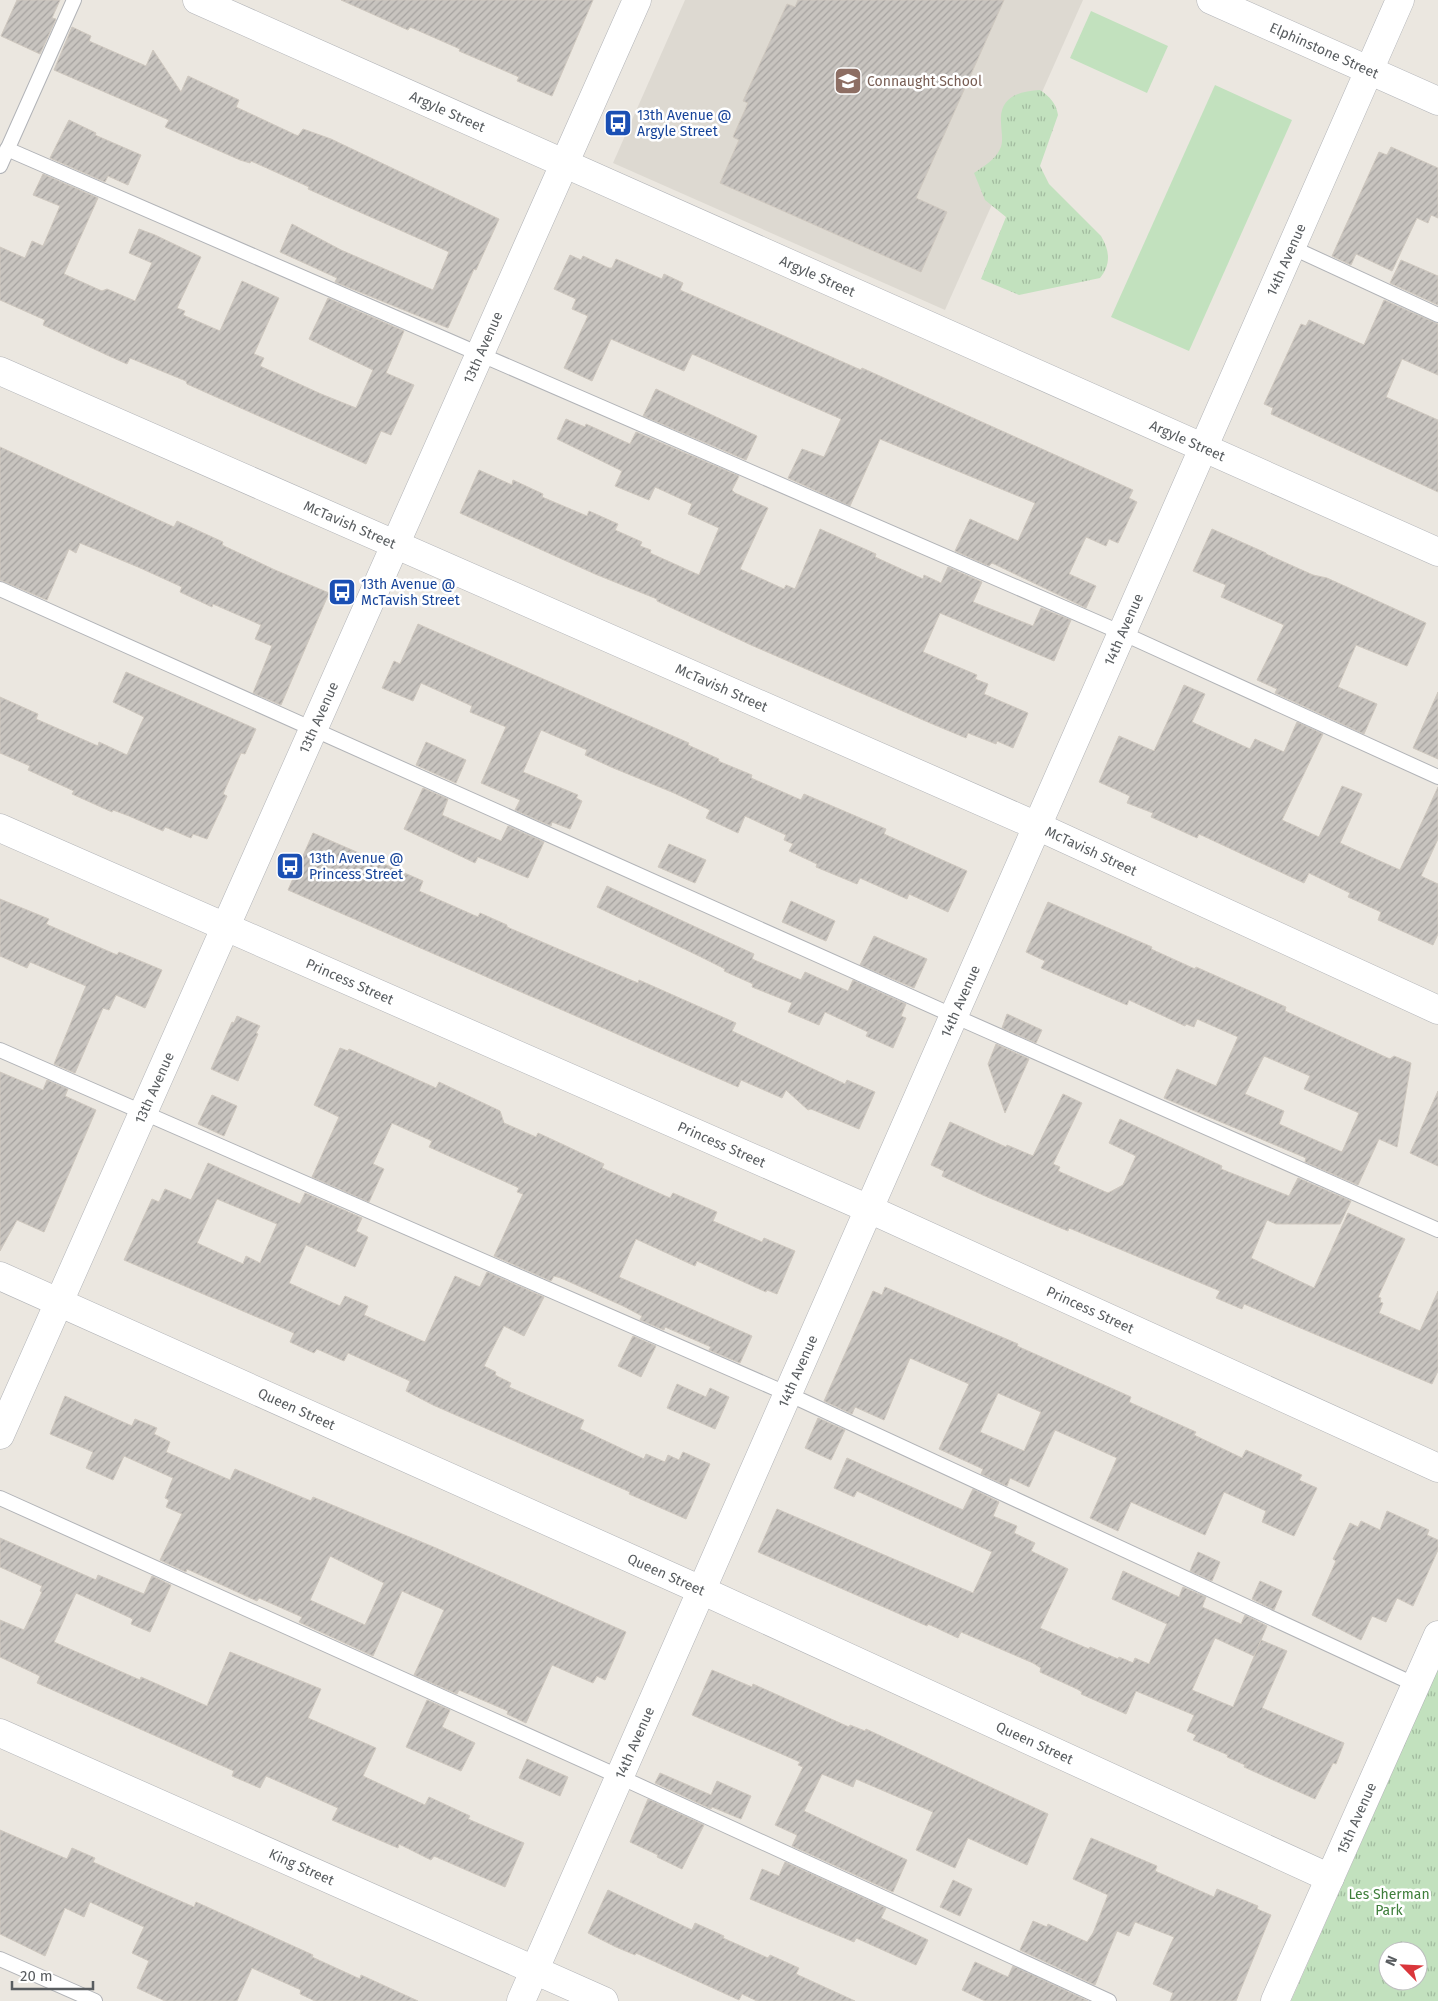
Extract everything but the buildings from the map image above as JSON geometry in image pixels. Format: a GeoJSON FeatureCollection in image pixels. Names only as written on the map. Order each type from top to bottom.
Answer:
{"type":"FeatureCollection","features":[{"type":"Feature","properties":{"kind":"street","name":"Argyle Street"},"geometry":{"type":"LineString","coordinates":[[196,0],[1438,552]]}},
{"type":"Feature","properties":{"kind":"street","name":"13th Avenue"},"geometry":{"type":"LineString","coordinates":[[0,1435],[637,0]]}},
{"type":"Feature","properties":{"kind":"street","name":"Elphinstone Street"},"geometry":{"type":"LineString","coordinates":[[1211,0],[1438,101]]}},
{"type":"Feature","properties":{"kind":"street","name":"14th Avenue"},"geometry":{"type":"LineString","coordinates":[[521,2001],[1400,0]]}},
{"type":"Feature","properties":{"kind":"street","name":"McTavish Street"},"geometry":{"type":"LineString","coordinates":[[0,371],[395,546],[1037,826],[1438,1010]]}},
{"type":"Feature","properties":{"kind":"street","name":"Princess Street"},"geometry":{"type":"LineString","coordinates":[[0,828],[869,1209],[1438,1468]]}},
{"type":"Feature","properties":{"kind":"street","name":"Queen Street"},"geometry":{"type":"LineString","coordinates":[[0,1276],[701,1590],[1330,1878]]}},
{"type":"Feature","properties":{"kind":"street","name":"15th Avenue"},"geometry":{"type":"LineString","coordinates":[[1276,2001],[1438,1635]]}},
{"type":"Feature","properties":{"kind":"street","name":"King Street"},"geometry":{"type":"LineString","coordinates":[[0,1733],[604,2001]]}},
{"type":"Feature","properties":{"kind":"lane"},"geometry":{"type":"LineString","coordinates":[[0,166],[74,0]]}},
{"type":"Feature","properties":{"kind":"lane"},"geometry":{"type":"LineString","coordinates":[[7,150],[480,353],[1122,633],[1438,777]]}},
{"type":"Feature","properties":{"kind":"lane"},"geometry":{"type":"LineString","coordinates":[[1291,247],[1438,315]]}},
{"type":"Feature","properties":{"kind":"lane"},"geometry":{"type":"LineString","coordinates":[[0,589],[954,1016],[1438,1230]]}},
{"type":"Feature","properties":{"kind":"lane"},"geometry":{"type":"LineString","coordinates":[[0,1050],[788,1394],[1416,1685]]}},
{"type":"Feature","properties":{"kind":"lane"},"geometry":{"type":"LineString","coordinates":[[0,1498],[620,1777],[1109,2001]]}},
{"type":"Feature","properties":{"kind":"lane"},"geometry":{"type":"LineString","coordinates":[[0,1959],[95,2001]]}},
{"type":"Feature","properties":{"kind":"shaded area","name":"Connaught School"},"geometry":{"type":"Polygon","coordinates":[[[685,0],[1083,0],[945,310],[613,163],[685,0]]]}},
{"type":"Feature","properties":{"kind":"green space"},"geometry":{"type":"Polygon","coordinates":[[[1091,11],[1168,46],[1147,93],[1070,58],[1091,11]]]}},
{"type":"Feature","properties":{"kind":"green space"},"geometry":{"type":"Polygon","coordinates":[[[1215,85],[1292,120],[1189,351],[1111,317],[1215,85]]]}},
{"type":"Feature","properties":{"kind":"green space"},"geometry":{"type":"Polygon","coordinates":[[[1040,90],[1052,101],[1058,115],[1040,166],[1049,184],[1101,236],[1108,252],[1108,263],[1100,278],[1019,295],[981,279],[1006,217],[985,200],[974,173],[992,160],[1000,149],[1002,139],[1001,113],[1007,101],[1018,94],[1040,90]]]}},
{"type":"Feature","properties":{"kind":"green space","name":"Les Sherman Park"},"geometry":{"type":"Polygon","coordinates":[[[1438,1669],[1438,2001],[1291,2001],[1438,1669]]]}},
{"type":"Feature","properties":{"kind":"place","name":"Connaught School"},"geometry":{"type":"Point","coordinates":[848,81]}},
{"type":"Feature","properties":{"kind":"place","name":"13th Avenue @ Argyle Street"},"geometry":{"type":"Point","coordinates":[618,123]}},
{"type":"Feature","properties":{"kind":"place","name":"13th Avenue @ McTavish Street"},"geometry":{"type":"Point","coordinates":[342,592]}},
{"type":"Feature","properties":{"kind":"place","name":"13th Avenue @ Princess Street"},"geometry":{"type":"Point","coordinates":[290,866]}}]}
